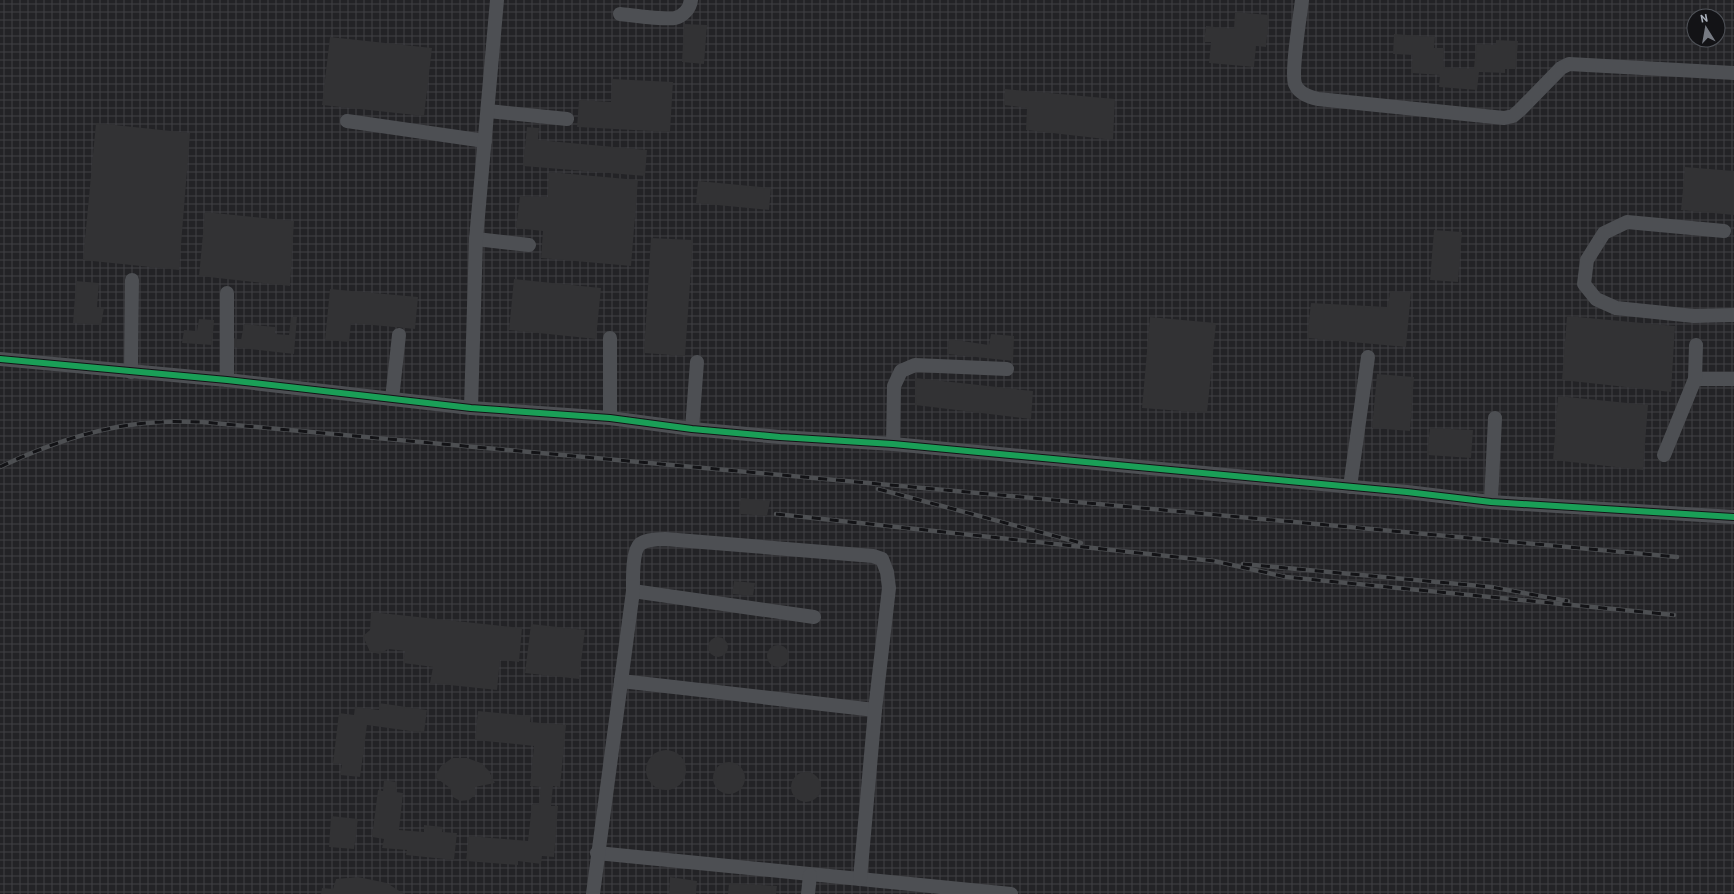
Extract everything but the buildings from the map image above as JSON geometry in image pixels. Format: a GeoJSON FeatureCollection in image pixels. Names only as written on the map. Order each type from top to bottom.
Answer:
{"type":"FeatureCollection","features":[{"type":"Feature","properties":{"kind":"street"},"geometry":{"type":"LineString","coordinates":[[471,408],[476,240],[498,0]]}},
{"type":"Feature","properties":{"kind":"street"},"geometry":{"type":"LineString","coordinates":[[620,14],[674,18],[684,14],[691,0]]}},
{"type":"Feature","properties":{"kind":"street"},"geometry":{"type":"LineString","coordinates":[[1302,0],[1295,70],[1296,85],[1305,95],[1318,99],[1504,118],[1513,116],[1561,68],[1569,64],[1734,73]]}},
{"type":"Feature","properties":{"kind":"street"},"geometry":{"type":"LineString","coordinates":[[488,112],[566,119]]}},
{"type":"Feature","properties":{"kind":"street"},"geometry":{"type":"LineString","coordinates":[[347,121],[485,141]]}},
{"type":"Feature","properties":{"kind":"street"},"geometry":{"type":"LineString","coordinates":[[1724,231],[1627,222],[1604,233],[1587,260],[1584,284],[1596,299],[1616,308],[1694,316],[1734,316]]}},
{"type":"Feature","properties":{"kind":"street"},"geometry":{"type":"LineString","coordinates":[[476,240],[529,245]]}},
{"type":"Feature","properties":{"kind":"street"},"geometry":{"type":"LineString","coordinates":[[131,372],[132,280]]}},
{"type":"Feature","properties":{"kind":"street"},"geometry":{"type":"LineString","coordinates":[[227,293],[227,380]]}},
{"type":"Feature","properties":{"kind":"street"},"geometry":{"type":"LineString","coordinates":[[392,399],[399,335]]}},
{"type":"Feature","properties":{"kind":"street"},"geometry":{"type":"LineString","coordinates":[[610,338],[610,418]]}},
{"type":"Feature","properties":{"kind":"street"},"geometry":{"type":"LineString","coordinates":[[1664,455],[1695,379],[1696,345]]}},
{"type":"Feature","properties":{"kind":"street"},"geometry":{"type":"LineString","coordinates":[[1350,487],[1368,357]]}},
{"type":"Feature","properties":{"kind":"street"},"geometry":{"type":"LineString","coordinates":[[0,359],[227,380],[471,408],[610,418],[780,437],[894,444],[1350,487],[1491,502],[1734,517]]}},
{"type":"Feature","properties":{"kind":"street"},"geometry":{"type":"LineString","coordinates":[[692,428],[697,362]]}},
{"type":"Feature","properties":{"kind":"street"},"geometry":{"type":"LineString","coordinates":[[894,444],[894,386],[901,372],[915,365],[1007,369]]}},
{"type":"Feature","properties":{"kind":"street"},"geometry":{"type":"LineString","coordinates":[[1695,379],[1734,379]]}},
{"type":"Feature","properties":{"kind":"street"},"geometry":{"type":"LineString","coordinates":[[1491,502],[1495,418]]}},
{"type":"Feature","properties":{"kind":"street"},"geometry":{"type":"LineString","coordinates":[[593,894],[597,853],[633,591],[635,553],[640,544],[649,540],[665,539],[873,556],[882,560],[887,572],[889,588],[875,710],[860,880]]}},
{"type":"Feature","properties":{"kind":"street"},"geometry":{"type":"LineString","coordinates":[[633,591],[814,617]]}},
{"type":"Feature","properties":{"kind":"street"},"geometry":{"type":"LineString","coordinates":[[621,681],[875,710]]}},
{"type":"Feature","properties":{"kind":"street"},"geometry":{"type":"LineString","coordinates":[[597,853],[860,880],[924,890],[1011,894]]}},
{"type":"Feature","properties":{"kind":"street"},"geometry":{"type":"LineString","coordinates":[[808,894],[810,875]]}},
{"type":"Feature","properties":{"kind":"shaded area"},"geometry":{"type":"Polygon","coordinates":[[[0,0],[1734,0],[1734,894],[0,894],[0,0]]]}},
{"type":"Feature","properties":{"kind":"railway"},"geometry":{"type":"LineString","coordinates":[[0,467],[58,443],[120,426],[172,422],[202,422],[1677,557]]}},
{"type":"Feature","properties":{"kind":"railway"},"geometry":{"type":"LineString","coordinates":[[878,489],[1081,543]]}},
{"type":"Feature","properties":{"kind":"railway"},"geometry":{"type":"LineString","coordinates":[[776,514],[1214,561],[1286,577],[1674,615]]}},
{"type":"Feature","properties":{"kind":"railway"},"geometry":{"type":"LineString","coordinates":[[1243,564],[1491,587],[1568,601]]}},
{"type":"Feature","properties":{"kind":"cycle path"},"geometry":{"type":"LineString","coordinates":[[0,359],[227,380],[471,408],[610,418],[692,429],[780,437],[893,444],[1407,492],[1491,502],[1734,517]]}}]}
